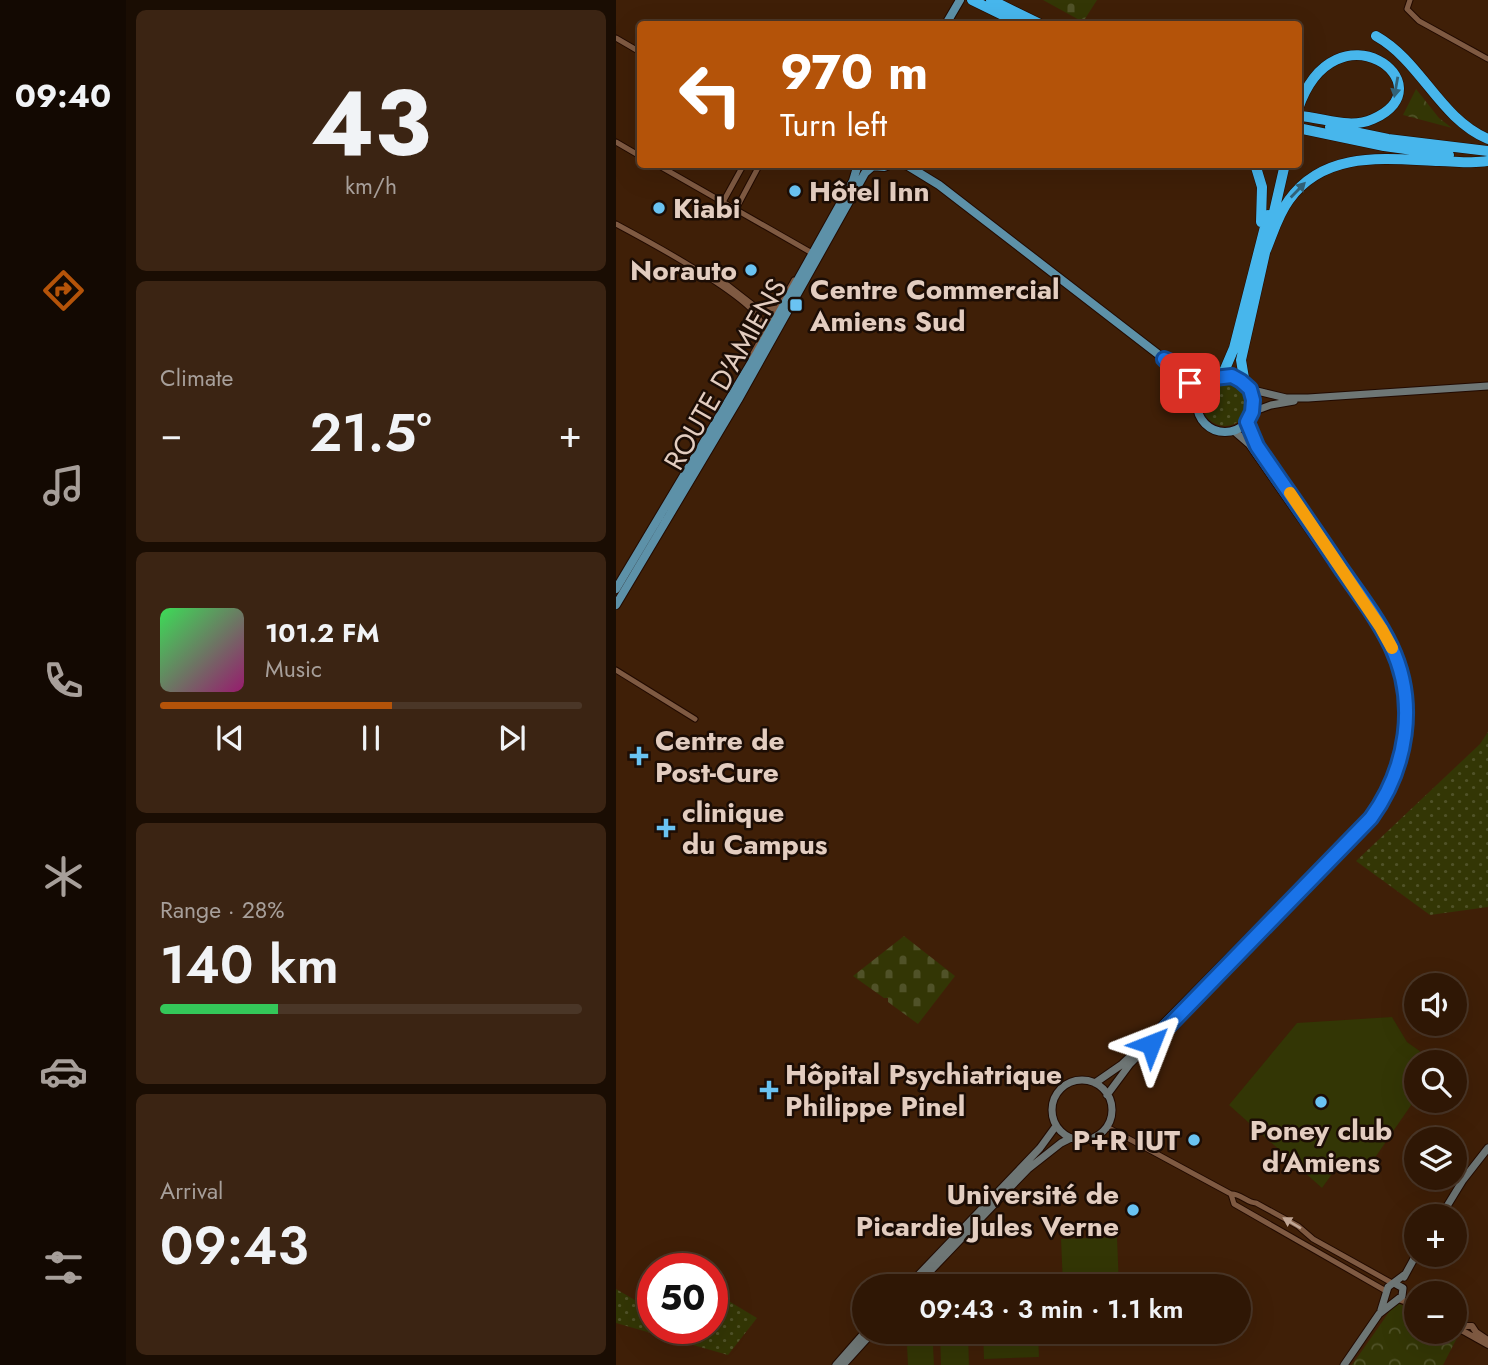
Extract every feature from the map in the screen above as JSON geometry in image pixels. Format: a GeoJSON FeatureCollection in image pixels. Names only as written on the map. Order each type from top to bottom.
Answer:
{"type":"FeatureCollection","features":[{"type":"Feature","properties":{"kind":"highway"},"geometry":{"type":"LineString","coordinates":[[972,0],[1015,21]]}},
{"type":"Feature","properties":{"kind":"highway"},"geometry":{"type":"LineString","coordinates":[[991,0],[1034,21]]}},
{"type":"Feature","properties":{"kind":"highway"},"geometry":{"type":"LineString","coordinates":[[1302,118],[1354,123],[1374,119],[1389,106],[1397,90],[1398,69],[1387,51],[1367,36],[1389,43],[1456,119],[1488,139]]}},
{"type":"Feature","properties":{"kind":"highway"},"geometry":{"type":"LineString","coordinates":[[1302,91],[1309,68]]}},
{"type":"Feature","properties":{"kind":"highway"},"geometry":{"type":"LineString","coordinates":[[1302,119],[1388,139],[1488,151]]}},
{"type":"Feature","properties":{"kind":"highway"},"geometry":{"type":"LineString","coordinates":[[1302,129],[1384,146],[1488,160]]}},
{"type":"Feature","properties":{"kind":"highway"},"geometry":{"type":"LineString","coordinates":[[1262,251],[1295,192],[1313,176],[1338,164],[1374,159],[1488,160]]}},
{"type":"Feature","properties":{"kind":"highway"},"geometry":{"type":"LineString","coordinates":[[1247,387],[1241,360],[1262,251],[1262,187],[1256,168]]}},
{"type":"Feature","properties":{"kind":"highway"},"geometry":{"type":"LineString","coordinates":[[1218,377],[1234,348],[1282,168]]}},
{"type":"Feature","properties":{"kind":"main road"},"geometry":{"type":"LineString","coordinates":[[948,21],[958,4]]}},
{"type":"Feature","properties":{"kind":"main road","name":"ROUTE D'AMIENS"},"geometry":{"type":"LineString","coordinates":[[616,589],[695,459],[853,181],[857,168]]}},
{"type":"Feature","properties":{"kind":"main road","name":"ROUTE D'AMIENS"},"geometry":{"type":"LineString","coordinates":[[616,605],[738,400],[869,168]]}},
{"type":"Feature","properties":{"kind":"main road"},"geometry":{"type":"LineString","coordinates":[[912,168],[939,185],[1164,359],[1190,383],[1198,397]]}},
{"type":"Feature","properties":{"kind":"main road"},"geometry":{"type":"LineString","coordinates":[[923,168],[939,185]]}},
{"type":"Feature","properties":{"kind":"main road"},"geometry":{"type":"LineString","coordinates":[[1164,359],[1200,374],[1237,378],[1247,387],[1253,400],[1252,412],[1247,422],[1234,431],[1218,431],[1207,425],[1197,409],[1202,387],[1218,377]]}},
{"type":"Feature","properties":{"kind":"main road"},"geometry":{"type":"LineString","coordinates":[[1247,387],[1286,398],[1308,398],[1488,386]]}},
{"type":"Feature","properties":{"kind":"main road"},"geometry":{"type":"LineString","coordinates":[[1252,412],[1271,405],[1308,398]]}},
{"type":"Feature","properties":{"kind":"main road"},"geometry":{"type":"LineString","coordinates":[[1107,1095],[1130,1064],[1364,828],[1381,804],[1401,758],[1406,700],[1391,645],[1257,446],[1247,422]]}},
{"type":"Feature","properties":{"kind":"main road"},"geometry":{"type":"LineString","coordinates":[[1095,1083],[1107,1095],[1111,1104],[1107,1126],[1093,1138],[1071,1138],[1056,1126],[1052,1106],[1055,1096],[1072,1082],[1095,1083],[1121,1065],[1359,828],[1384,792],[1400,747],[1403,715],[1399,682],[1391,656],[1377,629],[1249,444],[1234,431]]}},
{"type":"Feature","properties":{"kind":"main road"},"geometry":{"type":"LineString","coordinates":[[919,1274],[1040,1148],[1056,1126]]}},
{"type":"Feature","properties":{"kind":"main road"},"geometry":{"type":"LineString","coordinates":[[927,1274],[1028,1169],[1060,1143],[1071,1138]]}},
{"type":"Feature","properties":{"kind":"main road"},"geometry":{"type":"LineString","coordinates":[[1448,1204],[1488,1148]]}},
{"type":"Feature","properties":{"kind":"main road"},"geometry":{"type":"LineString","coordinates":[[1380,1314],[1386,1292],[1409,1267]]}},
{"type":"Feature","properties":{"kind":"main road"},"geometry":{"type":"LineString","coordinates":[[1344,1365],[1380,1314],[1397,1299],[1403,1289],[1404,1275]]}},
{"type":"Feature","properties":{"kind":"main road"},"geometry":{"type":"LineString","coordinates":[[1393,1283],[1403,1289]]}},
{"type":"Feature","properties":{"kind":"main road"},"geometry":{"type":"LineString","coordinates":[[1386,1292],[1390,1298],[1397,1299]]}},
{"type":"Feature","properties":{"kind":"main road"},"geometry":{"type":"LineString","coordinates":[[836,1365],[854,1344]]}},
{"type":"Feature","properties":{"kind":"main road"},"geometry":{"type":"LineString","coordinates":[[843,1365],[862,1344]]}},
{"type":"Feature","properties":{"kind":"street"},"geometry":{"type":"LineString","coordinates":[[1410,0],[1407,9],[1410,15],[1488,59]]}},
{"type":"Feature","properties":{"kind":"street"},"geometry":{"type":"LineString","coordinates":[[616,38],[637,50]]}},
{"type":"Feature","properties":{"kind":"street"},"geometry":{"type":"LineString","coordinates":[[616,142],[637,154]]}},
{"type":"Feature","properties":{"kind":"street"},"geometry":{"type":"LineString","coordinates":[[663,168],[812,253]]}},
{"type":"Feature","properties":{"kind":"street"},"geometry":{"type":"LineString","coordinates":[[723,202],[742,168]]}},
{"type":"Feature","properties":{"kind":"street"},"geometry":{"type":"LineString","coordinates":[[736,209],[758,168]]}},
{"type":"Feature","properties":{"kind":"street"},"geometry":{"type":"LineString","coordinates":[[616,223],[696,268],[753,312],[762,322],[762,335]]}},
{"type":"Feature","properties":{"kind":"street"},"geometry":{"type":"LineString","coordinates":[[696,268],[725,283],[761,311],[777,308]]}},
{"type":"Feature","properties":{"kind":"street"},"geometry":{"type":"LineString","coordinates":[[748,366],[777,308],[795,277],[803,270]]}},
{"type":"Feature","properties":{"kind":"street"},"geometry":{"type":"LineString","coordinates":[[616,670],[695,719]]}},
{"type":"Feature","properties":{"kind":"street"},"geometry":{"type":"LineString","coordinates":[[1107,1126],[1231,1195],[1235,1194],[1283,1217],[1312,1238],[1393,1283]]}},
{"type":"Feature","properties":{"kind":"street"},"geometry":{"type":"LineString","coordinates":[[1231,1195],[1234,1203],[1386,1292]]}},
{"type":"Feature","properties":{"kind":"street"},"geometry":{"type":"LineString","coordinates":[[1397,1299],[1404,1300]]}},
{"type":"Feature","properties":{"kind":"street"},"geometry":{"type":"LineString","coordinates":[[1467,1330],[1488,1342]]}},
{"type":"Feature","properties":{"kind":"green space"},"geometry":{"type":"Polygon","coordinates":[[[1043,0],[1097,0],[1081,21],[1043,0]]]}},
{"type":"Feature","properties":{"kind":"green space"},"geometry":{"type":"Polygon","coordinates":[[[1416,89],[1439,118],[1452,128],[1403,115],[1416,89]]]}},
{"type":"Feature","properties":{"kind":"green space"},"geometry":{"type":"Polygon","coordinates":[[[1225,380],[1241,387],[1248,403],[1241,419],[1225,426],[1209,419],[1202,403],[1209,387],[1225,380]]]}},
{"type":"Feature","properties":{"kind":"green space"},"geometry":{"type":"Polygon","coordinates":[[[1488,732],[1488,907],[1430,915],[1356,861],[1480,744],[1488,732]]]}},
{"type":"Feature","properties":{"kind":"green space"},"geometry":{"type":"Polygon","coordinates":[[[904,936],[955,976],[918,1024],[888,1002],[888,998],[884,998],[853,976],[904,936]]]}},
{"type":"Feature","properties":{"kind":"green space","name":"Poney club d'Amiens"},"geometry":{"type":"Polygon","coordinates":[[[1392,1017],[1407,1042],[1418,1050],[1404,1050],[1406,1113],[1370,1165],[1349,1172],[1337,1167],[1322,1188],[1229,1105],[1297,1023],[1392,1017]]]}},
{"type":"Feature","properties":{"kind":"green space"},"geometry":{"type":"Polygon","coordinates":[[[1117,1237],[1119,1274],[1062,1274],[1061,1239],[1117,1237]]]}},
{"type":"Feature","properties":{"kind":"green space"},"geometry":{"type":"Polygon","coordinates":[[[616,1289],[637,1301],[637,1329],[616,1323],[616,1289]]]}},
{"type":"Feature","properties":{"kind":"green space"},"geometry":{"type":"Polygon","coordinates":[[[728,1301],[757,1318],[728,1355],[690,1344],[728,1344],[728,1301]]]}},
{"type":"Feature","properties":{"kind":"green space"},"geometry":{"type":"Polygon","coordinates":[[[1396,1302],[1404,1306],[1404,1344],[1454,1344],[1443,1365],[1352,1365],[1396,1302]]]}},
{"type":"Feature","properties":{"kind":"green space"},"geometry":{"type":"Polygon","coordinates":[[[940,1344],[968,1344],[969,1365],[941,1365],[940,1344]]]}},
{"type":"Feature","properties":{"kind":"green space"},"geometry":{"type":"Polygon","coordinates":[[[983,1344],[1038,1344],[1039,1357],[984,1359],[983,1344]]]}},
{"type":"Feature","properties":{"kind":"green space"},"geometry":{"type":"Polygon","coordinates":[[[933,1345],[934,1365],[908,1365],[907,1346],[933,1345]]]}},
{"type":"Feature","properties":{"kind":"slow traffic"},"geometry":{"type":"LineString","coordinates":[[1290,493],[1392,648]]}},
{"type":"Feature","properties":{"kind":"place","name":"Hôtel Inn"},"geometry":{"type":"Point","coordinates":[795,191]}},
{"type":"Feature","properties":{"kind":"place","name":"Kiabi"},"geometry":{"type":"Point","coordinates":[659,208]}},
{"type":"Feature","properties":{"kind":"place","name":"Norauto"},"geometry":{"type":"Point","coordinates":[751,270]}},
{"type":"Feature","properties":{"kind":"place","name":"Centre Commercial Amiens Sud"},"geometry":{"type":"Point","coordinates":[796,305]}},
{"type":"Feature","properties":{"kind":"place","name":"Centre de Post-Cure"},"geometry":{"type":"Point","coordinates":[639,756]}},
{"type":"Feature","properties":{"kind":"place","name":"clinique du Campus"},"geometry":{"type":"Point","coordinates":[666,828]}},
{"type":"Feature","properties":{"kind":"place","name":"Hôpital Psychiatrique Philippe Pinel"},"geometry":{"type":"Point","coordinates":[769,1090]}},
{"type":"Feature","properties":{"kind":"place","name":"Poney club d'Amiens"},"geometry":{"type":"Point","coordinates":[1321,1102]}},
{"type":"Feature","properties":{"kind":"place","name":"P+R IUT"},"geometry":{"type":"Point","coordinates":[1194,1140]}},
{"type":"Feature","properties":{"kind":"place","name":"Université de Picardie Jules Verne"},"geometry":{"type":"Point","coordinates":[1133,1210]}},
{"type":"Feature","properties":{"kind":"route"},"geometry":{"type":"LineString","coordinates":[[1151,1044],[1371,818],[1389,789],[1401,758],[1405,736],[1406,700],[1391,645],[1257,446],[1247,422],[1253,406],[1250,389],[1237,378],[1214,378],[1164,359],[1190,383]]}}]}
